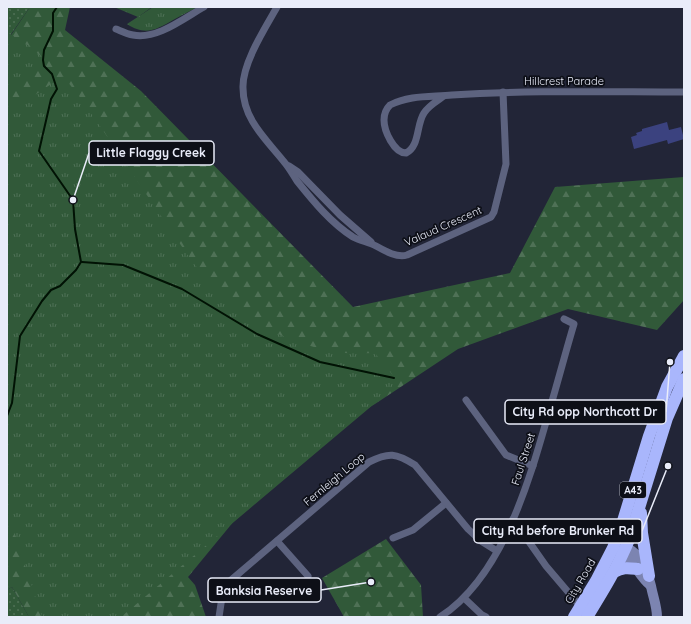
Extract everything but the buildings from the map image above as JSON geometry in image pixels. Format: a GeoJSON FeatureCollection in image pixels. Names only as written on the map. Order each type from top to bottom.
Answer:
{"type":"FeatureCollection","features":[{"type":"Feature","properties":{"kind":"highway","name":"City Road"},"geometry":{"type":"LineString","coordinates":[[574,617],[584,612],[614,572],[623,521],[649,436],[664,394],[684,356]]}},
{"type":"Feature","properties":{"kind":"highway","name":"City Road"},"geometry":{"type":"LineString","coordinates":[[584,612],[619,548],[643,494],[667,418],[684,379]]}},
{"type":"Feature","properties":{"kind":"highway"},"geometry":{"type":"LineString","coordinates":[[643,494],[641,516],[642,533],[650,581]]}},
{"type":"Feature","properties":{"kind":"highway"},"geometry":{"type":"LineString","coordinates":[[614,572],[626,567],[638,569]]}},
{"type":"Feature","properties":{"kind":"main road"},"geometry":{"type":"LineString","coordinates":[[619,548],[638,569],[644,580],[650,581]]}},
{"type":"Feature","properties":{"kind":"main road"},"geometry":{"type":"LineString","coordinates":[[619,548],[631,549],[639,557],[650,581],[658,617]]}},
{"type":"Feature","properties":{"kind":"street"},"geometry":{"type":"LineString","coordinates":[[116,29],[132,35],[140,36],[156,33],[204,7]]}},
{"type":"Feature","properties":{"kind":"street","name":"Valaud Crescent"},"geometry":{"type":"LineString","coordinates":[[277,7],[245,73],[243,87],[244,99],[251,120],[257,130],[286,164],[302,177],[340,215],[374,245],[386,251],[401,256],[407,255],[492,216],[506,164],[503,92]]}},
{"type":"Feature","properties":{"kind":"street","name":"Hillcrest Parade"},"geometry":{"type":"LineString","coordinates":[[444,96],[424,112],[419,124],[415,144],[411,149],[406,153],[399,151],[393,144],[385,126],[384,114],[390,105],[407,99],[426,96],[503,92],[684,92]]}},
{"type":"Feature","properties":{"kind":"street","name":"Faul Street"},"geometry":{"type":"LineString","coordinates":[[440,617],[464,598],[485,572],[513,519],[533,466],[574,324],[564,319]]}},
{"type":"Feature","properties":{"kind":"street"},"geometry":{"type":"LineString","coordinates":[[466,400],[506,455],[533,466]]}},
{"type":"Feature","properties":{"kind":"street","name":"Fernleigh Loop"},"geometry":{"type":"LineString","coordinates":[[219,617],[222,597],[230,580],[369,462],[382,456],[393,455],[403,458],[415,465],[468,529],[481,541],[497,551]]}},
{"type":"Feature","properties":{"kind":"street"},"geometry":{"type":"LineString","coordinates":[[393,538],[413,530],[446,503]]}},
{"type":"Feature","properties":{"kind":"street"},"geometry":{"type":"LineString","coordinates":[[513,519],[546,566],[584,612]]}},
{"type":"Feature","properties":{"kind":"street"},"geometry":{"type":"LineString","coordinates":[[277,541],[308,576]]}},
{"type":"Feature","properties":{"kind":"street"},"geometry":{"type":"LineString","coordinates":[[464,598],[486,617]]}},
{"type":"Feature","properties":{"kind":"green space"},"geometry":{"type":"Polygon","coordinates":[[[7,7],[30,7],[7,40],[7,7]]]}},
{"type":"Feature","properties":{"kind":"green space"},"geometry":{"type":"Polygon","coordinates":[[[30,7],[70,7],[65,30],[141,91],[353,307],[510,273],[555,187],[684,177],[684,300],[657,330],[568,309],[458,349],[375,404],[290,453],[188,577],[195,585],[206,617],[29,617],[12,587],[7,590],[7,41],[30,7]]]}},
{"type":"Feature","properties":{"kind":"green space"},"geometry":{"type":"Polygon","coordinates":[[[114,7],[152,7],[138,17],[114,7]]]}},
{"type":"Feature","properties":{"kind":"green space"},"geometry":{"type":"Polygon","coordinates":[[[153,7],[198,7],[156,29],[145,31],[139,30],[127,24],[153,7]]]}},
{"type":"Feature","properties":{"kind":"green space"},"geometry":{"type":"Polygon","coordinates":[[[7,32],[29,46],[45,60],[7,88],[7,32]]]}},
{"type":"Feature","properties":{"kind":"green space"},"geometry":{"type":"Polygon","coordinates":[[[63,76],[83,101],[191,260],[230,302],[260,324],[295,341],[335,352],[375,353],[399,383],[121,617],[42,617],[7,510],[7,114],[63,76]]]}},
{"type":"Feature","properties":{"kind":"green space"},"geometry":{"type":"Polygon","coordinates":[[[386,539],[421,585],[423,617],[344,617],[322,578],[386,539]]]}},
{"type":"Feature","properties":{"kind":"green space"},"geometry":{"type":"Polygon","coordinates":[[[12,587],[29,617],[7,617],[7,590],[12,587]]]}},
{"type":"Feature","properties":{"kind":"waterway"},"geometry":{"type":"LineString","coordinates":[[7,416],[12,403],[20,336],[42,301],[51,290],[60,286],[76,270],[81,262],[75,229],[73,200],[39,151],[51,99],[57,89],[52,74],[44,66],[43,60],[44,50],[53,31],[53,13],[57,7]]}},
{"type":"Feature","properties":{"kind":"waterway"},"geometry":{"type":"LineString","coordinates":[[82,262],[123,265],[182,289],[257,334],[320,362],[394,378]]}},
{"type":"Feature","properties":{"kind":"place","name":"Little Flaggy Creek"},"geometry":{"type":"Point","coordinates":[73,200]}},
{"type":"Feature","properties":{"kind":"place","name":"City Rd opp Northcott Dr"},"geometry":{"type":"Point","coordinates":[670,362]}},
{"type":"Feature","properties":{"kind":"place","name":"City Rd before Brunker Rd"},"geometry":{"type":"Point","coordinates":[668,466]}},
{"type":"Feature","properties":{"kind":"place","name":"Banksia Reserve"},"geometry":{"type":"Point","coordinates":[371,582]}}]}
